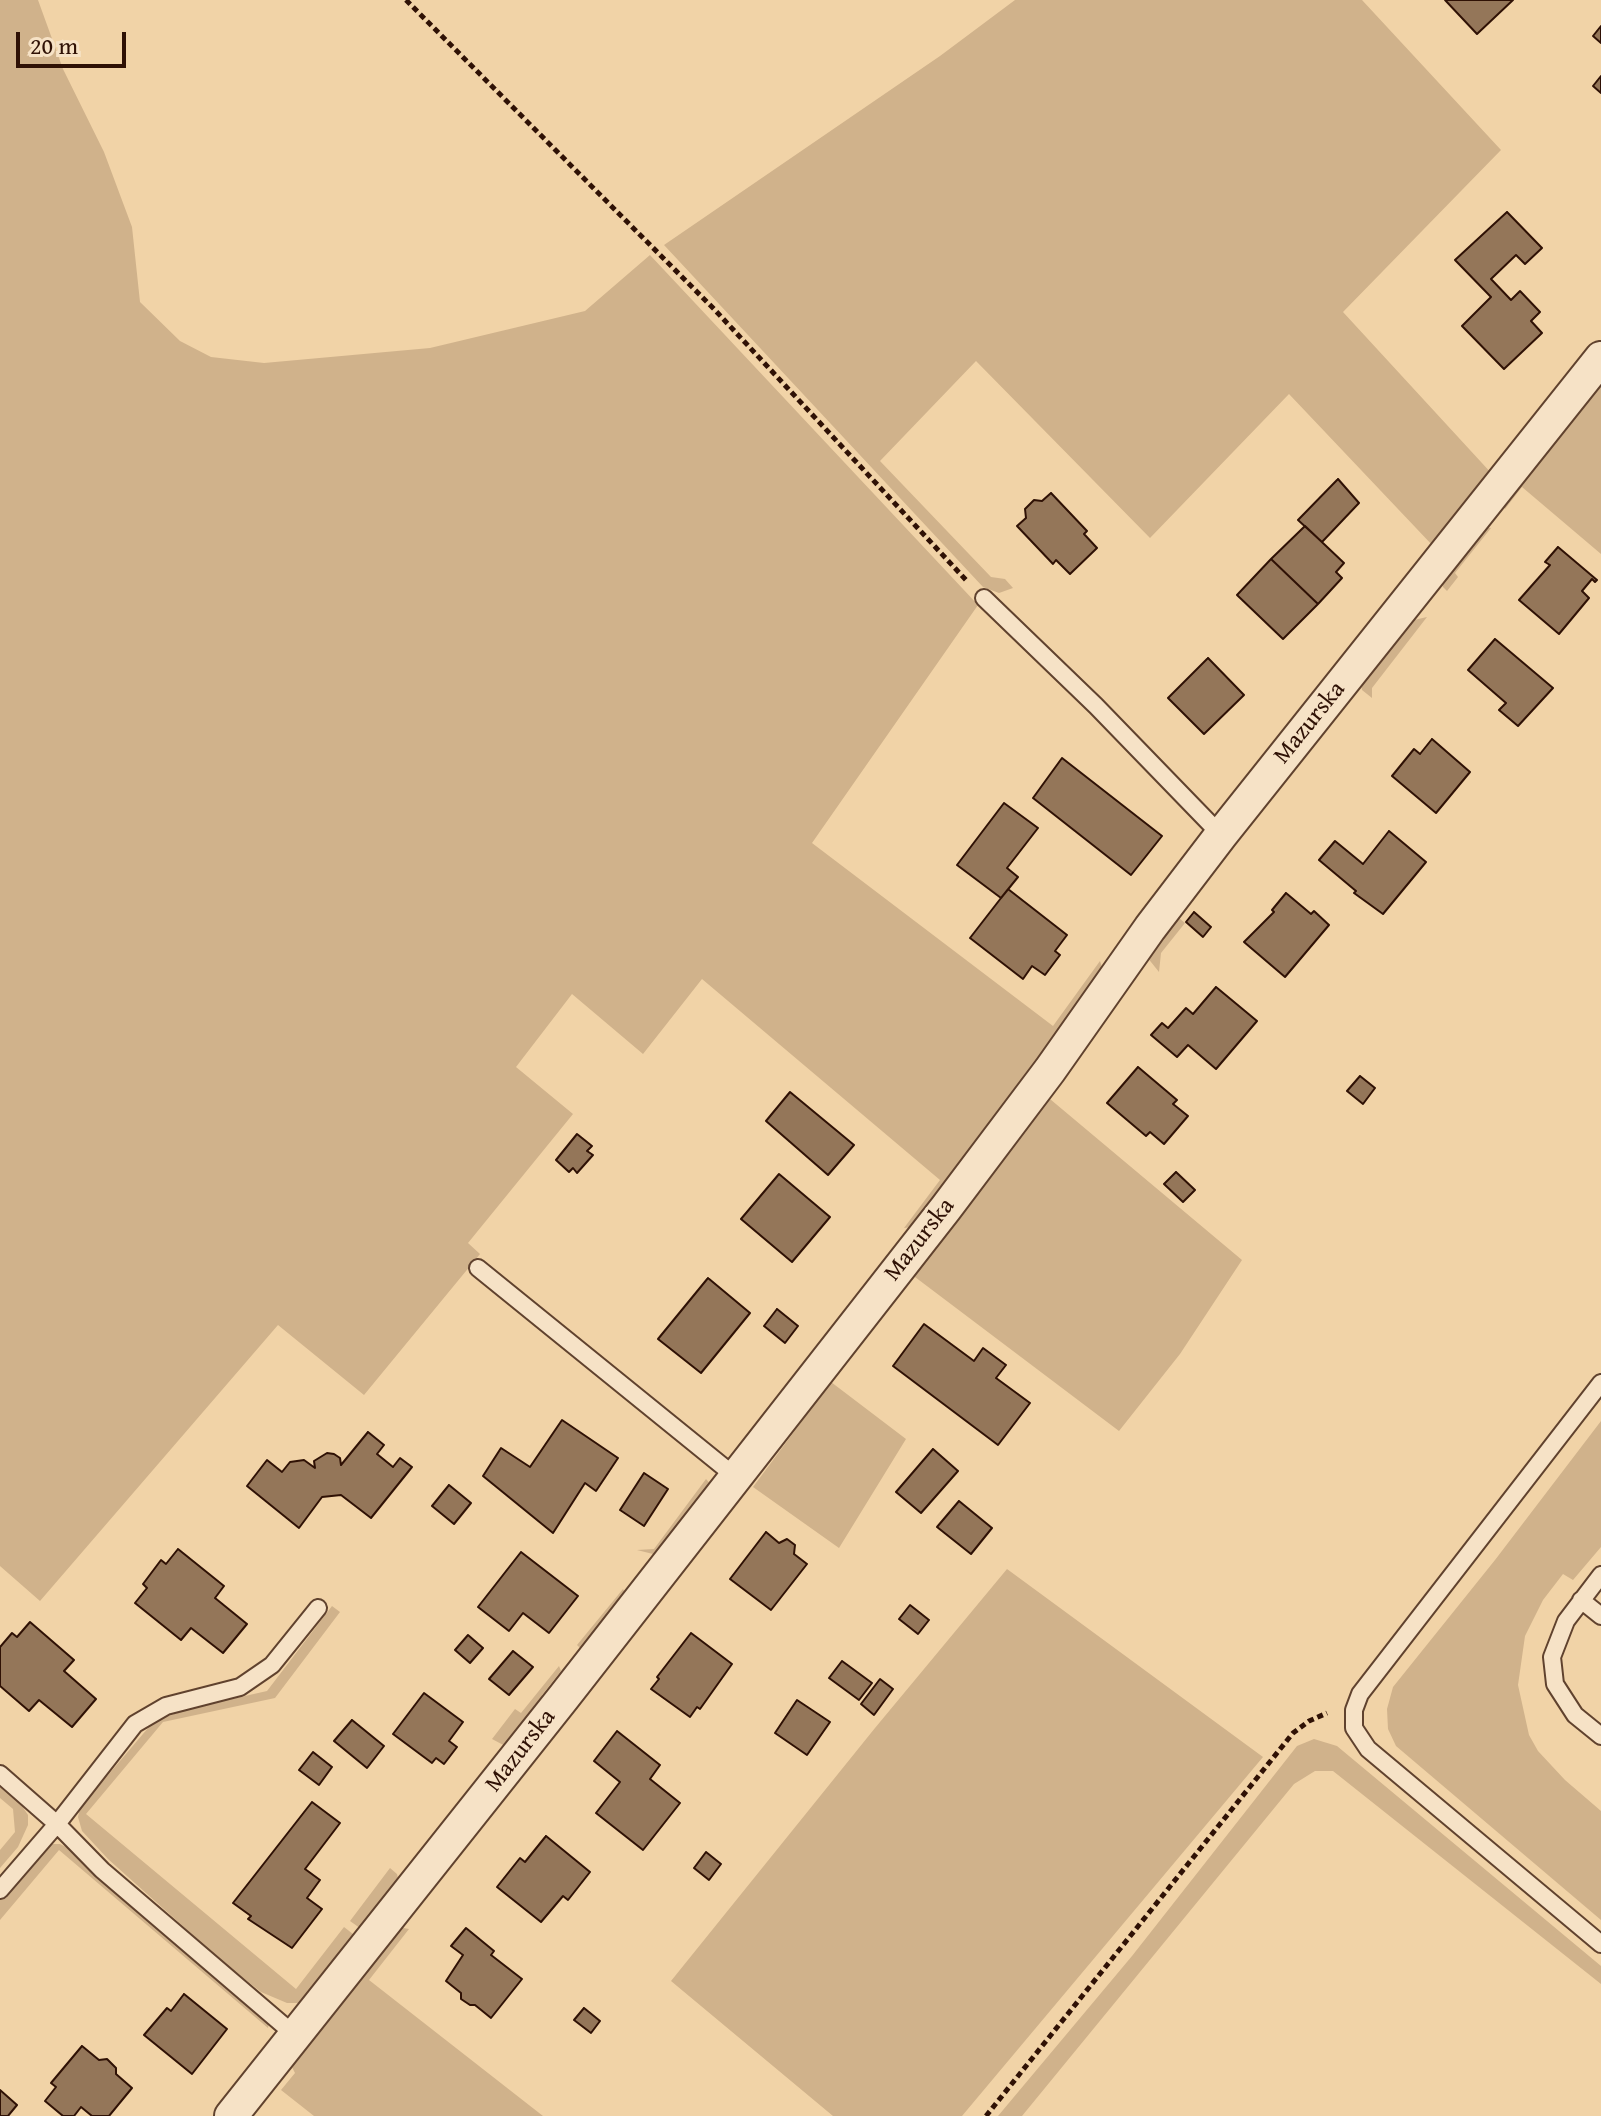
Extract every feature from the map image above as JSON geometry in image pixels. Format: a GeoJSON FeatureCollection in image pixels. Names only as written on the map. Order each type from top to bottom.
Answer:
{"type":"FeatureCollection","features":[{"type":"Feature","properties":{"kind":"street","name":"Mazurska"},"geometry":{"type":"LineString","coordinates":[[231,2116],[946,1208],[1221,835],[1601,358]]}},
{"type":"Feature","properties":{"kind":"lane"},"geometry":{"type":"LineString","coordinates":[[984,598],[1096,706],[1221,835]]}},
{"type":"Feature","properties":{"kind":"lane"},"geometry":{"type":"LineString","coordinates":[[478,1268],[736,1477]]}},
{"type":"Feature","properties":{"kind":"lane"},"geometry":{"type":"LineString","coordinates":[[1601,1383],[1360,1694],[1354,1710],[1354,1728],[1368,1749],[1601,1944]]}},
{"type":"Feature","properties":{"kind":"lane"},"geometry":{"type":"LineString","coordinates":[[1601,1575],[1566,1621],[1552,1657],[1555,1684],[1575,1715],[1601,1736]]}},
{"type":"Feature","properties":{"kind":"lane"},"geometry":{"type":"LineString","coordinates":[[1581,1600],[1601,1616]]}},
{"type":"Feature","properties":{"kind":"lane"},"geometry":{"type":"LineString","coordinates":[[0,1890],[57,1824],[135,1724],[166,1706],[240,1687],[272,1665],[318,1608]]}},
{"type":"Feature","properties":{"kind":"lane"},"geometry":{"type":"LineString","coordinates":[[0,1774],[57,1824],[102,1870],[296,2036]]}},
{"type":"Feature","properties":{"kind":"path"},"geometry":{"type":"LineString","coordinates":[[406,0],[714,309],[984,598]]}},
{"type":"Feature","properties":{"kind":"path"},"geometry":{"type":"LineString","coordinates":[[986,2116],[1293,1733],[1309,1721],[1330,1712],[1354,1710]]}},
{"type":"Feature","properties":{"kind":"shaded area"},"geometry":{"type":"Polygon","coordinates":[[[0,0],[38,0],[63,69],[104,152],[132,227],[140,302],[180,341],[211,357],[264,363],[430,348],[585,311],[650,255],[978,605],[812,843],[1053,1026],[1100,961],[1103,970],[1095,986],[912,1227],[904,1228],[940,1180],[702,979],[643,1054],[572,994],[516,1067],[573,1114],[468,1243],[480,1254],[364,1395],[278,1325],[40,1601],[0,1566],[0,0]]]}},
{"type":"Feature","properties":{"kind":"shaded area"},"geometry":{"type":"Polygon","coordinates":[[[1015,0],[1362,0],[1501,150],[1343,312],[1493,475],[1434,547],[1289,394],[1150,538],[976,361],[880,461],[991,577],[1005,579],[1013,588],[999,593],[983,587],[664,245],[940,56],[1015,0]]]}},
{"type":"Feature","properties":{"kind":"shaded area"},"geometry":{"type":"Polygon","coordinates":[[[1601,376],[1601,554],[1522,487],[1505,509],[1502,503],[1601,376]]]}},
{"type":"Feature","properties":{"kind":"shaded area"},"geometry":{"type":"Polygon","coordinates":[[[1484,527],[1491,528],[1455,573],[1458,577],[1447,591],[1441,579],[1484,527]]]}},
{"type":"Feature","properties":{"kind":"shaded area"},"geometry":{"type":"Polygon","coordinates":[[[1427,617],[1372,688],[1372,698],[1362,690],[1361,684],[1414,620],[1427,617]]]}},
{"type":"Feature","properties":{"kind":"shaded area"},"geometry":{"type":"Polygon","coordinates":[[[1173,913],[1185,923],[1161,953],[1159,972],[1147,957],[1173,913]]]}},
{"type":"Feature","properties":{"kind":"shaded area"},"geometry":{"type":"Polygon","coordinates":[[[1044,1094],[1242,1260],[1180,1354],[1119,1431],[911,1274],[1044,1094]]]}},
{"type":"Feature","properties":{"kind":"shaded area"},"geometry":{"type":"Polygon","coordinates":[[[831,1382],[906,1439],[839,1548],[753,1487],[831,1382]]]}},
{"type":"Feature","properties":{"kind":"shaded area"},"geometry":{"type":"Polygon","coordinates":[[[1601,1421],[1601,1547],[1573,1580],[1563,1574],[1543,1600],[1525,1636],[1518,1685],[1529,1735],[1538,1751],[1601,1811],[1601,1920],[1396,1746],[1388,1729],[1387,1709],[1393,1687],[1601,1421]]]}},
{"type":"Feature","properties":{"kind":"shaded area"},"geometry":{"type":"Polygon","coordinates":[[[706,1479],[713,1487],[661,1556],[637,1550],[654,1549],[706,1479]]]}},
{"type":"Feature","properties":{"kind":"shaded area"},"geometry":{"type":"Polygon","coordinates":[[[1007,1569],[1263,1757],[962,2116],[833,2116],[671,1981],[1007,1569]]]}},
{"type":"Feature","properties":{"kind":"shaded area"},"geometry":{"type":"Polygon","coordinates":[[[623,1589],[627,1596],[581,1649],[577,1645],[623,1589]]]}},
{"type":"Feature","properties":{"kind":"shaded area"},"geometry":{"type":"Polygon","coordinates":[[[332,1606],[340,1612],[275,1698],[163,1722],[86,1814],[296,1989],[344,1927],[358,1938],[306,2000],[287,2003],[261,1992],[223,1962],[108,1859],[82,1831],[78,1817],[80,1808],[154,1721],[192,1708],[267,1691],[332,1606]]]}},
{"type":"Feature","properties":{"kind":"shaded area"},"geometry":{"type":"Polygon","coordinates":[[[559,1666],[561,1671],[542,1695],[540,1710],[509,1748],[492,1739],[515,1709],[521,1713],[559,1666]]]}},
{"type":"Feature","properties":{"kind":"shaded area"},"geometry":{"type":"Polygon","coordinates":[[[1314,1739],[1337,1746],[1601,1966],[1601,1984],[1333,1771],[1315,1771],[1294,1784],[1022,2116],[998,2116],[1132,1956],[1297,1746],[1314,1739]]]}},
{"type":"Feature","properties":{"kind":"shaded area"},"geometry":{"type":"Polygon","coordinates":[[[0,1784],[18,1800],[28,1815],[28,1825],[18,1847],[0,1868],[0,1850],[15,1832],[13,1809],[0,1798],[0,1784]]]}},
{"type":"Feature","properties":{"kind":"shaded area"},"geometry":{"type":"Polygon","coordinates":[[[50,1844],[68,1848],[269,2023],[268,2028],[59,1850],[0,1920],[0,1900],[41,1850],[50,1844]]]}},
{"type":"Feature","properties":{"kind":"shaded area"},"geometry":{"type":"Polygon","coordinates":[[[390,1868],[397,1874],[400,1886],[364,1931],[350,1921],[390,1868]]]}},
{"type":"Feature","properties":{"kind":"shaded area"},"geometry":{"type":"Polygon","coordinates":[[[398,1927],[409,1929],[369,1980],[543,2116],[314,2116],[281,2090],[295,2073],[290,2063],[398,1927]]]}},
{"type":"Feature","properties":{"kind":"building"},"geometry":{"type":"Polygon","coordinates":[[[1445,0],[1513,0],[1477,34],[1445,0]]]}},
{"type":"Feature","properties":{"kind":"building"},"geometry":{"type":"Polygon","coordinates":[[[1601,26],[1601,43],[1593,36],[1601,26]]]}},
{"type":"Feature","properties":{"kind":"building"},"geometry":{"type":"Polygon","coordinates":[[[1601,76],[1601,93],[1593,86],[1601,76]]]}},
{"type":"Feature","properties":{"kind":"building"},"geometry":{"type":"Polygon","coordinates":[[[1507,212],[1542,248],[1525,264],[1516,255],[1491,279],[1511,300],[1520,291],[1540,312],[1531,321],[1542,333],[1504,369],[1462,326],[1491,297],[1455,260],[1507,212]]]}},
{"type":"Feature","properties":{"kind":"building"},"geometry":{"type":"Polygon","coordinates":[[[1338,479],[1359,503],[1322,542],[1298,520],[1338,479]]]}},
{"type":"Feature","properties":{"kind":"building"},"geometry":{"type":"Polygon","coordinates":[[[1051,493],[1087,531],[1084,534],[1097,548],[1070,574],[1056,560],[1053,564],[1017,526],[1026,518],[1025,509],[1034,500],[1042,501],[1051,493]]]}},
{"type":"Feature","properties":{"kind":"building"},"geometry":{"type":"Polygon","coordinates":[[[1305,526],[1344,563],[1336,572],[1342,578],[1318,604],[1271,559],[1305,526]]]}},
{"type":"Feature","properties":{"kind":"building"},"geometry":{"type":"Polygon","coordinates":[[[1558,547],[1597,580],[1592,579],[1582,591],[1589,598],[1559,634],[1519,600],[1550,565],[1545,562],[1558,547]]]}},
{"type":"Feature","properties":{"kind":"building"},"geometry":{"type":"Polygon","coordinates":[[[1271,559],[1318,604],[1283,639],[1237,595],[1271,559]]]}},
{"type":"Feature","properties":{"kind":"building"},"geometry":{"type":"Polygon","coordinates":[[[1495,639],[1553,688],[1518,726],[1499,710],[1506,703],[1468,670],[1495,639]]]}},
{"type":"Feature","properties":{"kind":"building"},"geometry":{"type":"Polygon","coordinates":[[[1208,658],[1244,695],[1204,734],[1168,698],[1208,658]]]}},
{"type":"Feature","properties":{"kind":"building"},"geometry":{"type":"Polygon","coordinates":[[[1432,739],[1470,772],[1436,813],[1392,776],[1414,749],[1420,754],[1432,739]]]}},
{"type":"Feature","properties":{"kind":"building"},"geometry":{"type":"Polygon","coordinates":[[[1062,758],[1162,836],[1131,875],[1033,798],[1062,758]]]}},
{"type":"Feature","properties":{"kind":"building"},"geometry":{"type":"Polygon","coordinates":[[[1004,803],[1038,828],[1007,868],[1018,877],[1001,898],[957,865],[1004,803]]]}},
{"type":"Feature","properties":{"kind":"building"},"geometry":{"type":"Polygon","coordinates":[[[1389,831],[1426,862],[1383,914],[1354,893],[1356,891],[1319,860],[1335,841],[1363,864],[1389,831]]]}},
{"type":"Feature","properties":{"kind":"building"},"geometry":{"type":"Polygon","coordinates":[[[1008,889],[1067,935],[1055,951],[1060,955],[1045,975],[1032,966],[1023,979],[970,938],[1008,889]]]}},
{"type":"Feature","properties":{"kind":"building"},"geometry":{"type":"Polygon","coordinates":[[[1286,893],[1329,925],[1285,977],[1244,942],[1274,912],[1272,910],[1286,893]]]}},
{"type":"Feature","properties":{"kind":"building"},"geometry":{"type":"Polygon","coordinates":[[[1194,912],[1211,927],[1203,937],[1186,922],[1194,912]]]}},
{"type":"Feature","properties":{"kind":"building"},"geometry":{"type":"Polygon","coordinates":[[[1216,987],[1257,1021],[1216,1069],[1188,1045],[1177,1057],[1151,1035],[1162,1023],[1168,1028],[1186,1008],[1193,1014],[1216,987]]]}},
{"type":"Feature","properties":{"kind":"building"},"geometry":{"type":"Polygon","coordinates":[[[1138,1067],[1177,1100],[1173,1104],[1188,1116],[1164,1144],[1150,1132],[1146,1136],[1107,1103],[1138,1067]]]}},
{"type":"Feature","properties":{"kind":"building"},"geometry":{"type":"Polygon","coordinates":[[[1360,1076],[1375,1088],[1363,1104],[1347,1091],[1360,1076]]]}},
{"type":"Feature","properties":{"kind":"building"},"geometry":{"type":"Polygon","coordinates":[[[790,1092],[854,1145],[828,1175],[766,1121],[790,1092]]]}},
{"type":"Feature","properties":{"kind":"building"},"geometry":{"type":"Polygon","coordinates":[[[577,1134],[592,1146],[587,1151],[593,1155],[577,1173],[573,1168],[569,1172],[556,1160],[577,1134]]]}},
{"type":"Feature","properties":{"kind":"building"},"geometry":{"type":"Polygon","coordinates":[[[1176,1172],[1195,1190],[1183,1202],[1164,1184],[1176,1172]]]}},
{"type":"Feature","properties":{"kind":"building"},"geometry":{"type":"Polygon","coordinates":[[[779,1174],[830,1217],[792,1262],[741,1219],[779,1174]]]}},
{"type":"Feature","properties":{"kind":"building"},"geometry":{"type":"Polygon","coordinates":[[[708,1278],[750,1313],[701,1373],[658,1339],[708,1278]]]}},
{"type":"Feature","properties":{"kind":"building"},"geometry":{"type":"Polygon","coordinates":[[[777,1309],[798,1326],[785,1343],[764,1326],[777,1309]]]}},
{"type":"Feature","properties":{"kind":"building"},"geometry":{"type":"Polygon","coordinates":[[[924,1324],[974,1361],[983,1348],[1006,1365],[996,1378],[1030,1403],[998,1445],[893,1366],[924,1324]]]}},
{"type":"Feature","properties":{"kind":"building"},"geometry":{"type":"Polygon","coordinates":[[[562,1420],[618,1458],[596,1491],[585,1483],[553,1533],[483,1476],[501,1448],[530,1467],[562,1420]]]}},
{"type":"Feature","properties":{"kind":"building"},"geometry":{"type":"Polygon","coordinates":[[[368,1432],[384,1445],[377,1454],[393,1467],[400,1458],[412,1467],[371,1518],[341,1495],[322,1497],[299,1528],[247,1486],[267,1460],[282,1472],[290,1462],[304,1460],[315,1468],[314,1461],[327,1453],[340,1458],[341,1465],[368,1432]]]}},
{"type":"Feature","properties":{"kind":"building"},"geometry":{"type":"Polygon","coordinates":[[[933,1449],[958,1471],[921,1513],[896,1492],[933,1449]]]}},
{"type":"Feature","properties":{"kind":"building"},"geometry":{"type":"Polygon","coordinates":[[[644,1473],[668,1489],[644,1526],[620,1510],[644,1473]]]}},
{"type":"Feature","properties":{"kind":"building"},"geometry":{"type":"Polygon","coordinates":[[[449,1485],[471,1503],[454,1524],[432,1506],[449,1485]]]}},
{"type":"Feature","properties":{"kind":"building"},"geometry":{"type":"Polygon","coordinates":[[[959,1501],[992,1528],[971,1554],[937,1527],[959,1501]]]}},
{"type":"Feature","properties":{"kind":"building"},"geometry":{"type":"Polygon","coordinates":[[[766,1532],[779,1543],[787,1539],[795,1545],[794,1554],[807,1564],[771,1610],[730,1579],[766,1532]]]}},
{"type":"Feature","properties":{"kind":"building"},"geometry":{"type":"Polygon","coordinates":[[[178,1549],[224,1586],[215,1598],[247,1624],[223,1653],[191,1628],[181,1640],[135,1603],[147,1588],[143,1584],[161,1560],[166,1564],[178,1549]]]}},
{"type":"Feature","properties":{"kind":"building"},"geometry":{"type":"Polygon","coordinates":[[[521,1552],[578,1596],[549,1633],[523,1613],[509,1631],[478,1607],[521,1552]]]}},
{"type":"Feature","properties":{"kind":"building"},"geometry":{"type":"Polygon","coordinates":[[[910,1605],[929,1620],[918,1634],[899,1619],[910,1605]]]}},
{"type":"Feature","properties":{"kind":"building"},"geometry":{"type":"Polygon","coordinates":[[[30,1622],[74,1660],[64,1671],[96,1699],[72,1727],[39,1700],[29,1711],[0,1686],[0,1647],[12,1633],[17,1637],[30,1622]]]}},
{"type":"Feature","properties":{"kind":"building"},"geometry":{"type":"Polygon","coordinates":[[[691,1633],[732,1664],[700,1709],[697,1707],[690,1717],[651,1689],[691,1633]]]}},
{"type":"Feature","properties":{"kind":"building"},"geometry":{"type":"Polygon","coordinates":[[[468,1635],[483,1648],[470,1663],[455,1650],[468,1635]]]}},
{"type":"Feature","properties":{"kind":"building"},"geometry":{"type":"Polygon","coordinates":[[[513,1651],[533,1667],[509,1695],[489,1679],[513,1651]]]}},
{"type":"Feature","properties":{"kind":"building"},"geometry":{"type":"Polygon","coordinates":[[[842,1661],[872,1683],[859,1700],[829,1678],[842,1661]]]}},
{"type":"Feature","properties":{"kind":"building"},"geometry":{"type":"Polygon","coordinates":[[[880,1679],[893,1689],[874,1715],[861,1704],[880,1679]]]}},
{"type":"Feature","properties":{"kind":"building"},"geometry":{"type":"Polygon","coordinates":[[[424,1693],[463,1722],[449,1741],[457,1747],[444,1764],[436,1758],[432,1763],[393,1734],[424,1693]]]}},
{"type":"Feature","properties":{"kind":"building"},"geometry":{"type":"Polygon","coordinates":[[[797,1700],[830,1722],[807,1755],[775,1733],[797,1700]]]}},
{"type":"Feature","properties":{"kind":"building"},"geometry":{"type":"Polygon","coordinates":[[[352,1720],[384,1746],[367,1768],[334,1741],[352,1720]]]}},
{"type":"Feature","properties":{"kind":"building"},"geometry":{"type":"Polygon","coordinates":[[[617,1731],[660,1765],[650,1779],[680,1803],[643,1850],[596,1813],[620,1782],[594,1761],[617,1731]]]}},
{"type":"Feature","properties":{"kind":"building"},"geometry":{"type":"Polygon","coordinates":[[[313,1752],[332,1767],[319,1785],[299,1770],[313,1752]]]}},
{"type":"Feature","properties":{"kind":"building"},"geometry":{"type":"Polygon","coordinates":[[[312,1802],[340,1823],[305,1869],[320,1880],[307,1898],[322,1909],[292,1948],[248,1919],[251,1916],[233,1903],[312,1802]]]}},
{"type":"Feature","properties":{"kind":"building"},"geometry":{"type":"Polygon","coordinates":[[[546,1836],[590,1872],[568,1900],[563,1896],[541,1922],[497,1887],[520,1858],[525,1862],[546,1836]]]}},
{"type":"Feature","properties":{"kind":"building"},"geometry":{"type":"Polygon","coordinates":[[[706,1852],[721,1864],[709,1880],[694,1868],[706,1852]]]}},
{"type":"Feature","properties":{"kind":"building"},"geometry":{"type":"Polygon","coordinates":[[[466,1928],[494,1951],[491,1955],[522,1979],[491,2018],[475,2005],[461,1999],[461,1993],[446,1981],[463,1955],[451,1946],[466,1928]]]}},
{"type":"Feature","properties":{"kind":"building"},"geometry":{"type":"Polygon","coordinates":[[[184,1994],[227,2029],[192,2074],[144,2035],[167,2008],[171,2011],[184,1994]]]}},
{"type":"Feature","properties":{"kind":"building"},"geometry":{"type":"Polygon","coordinates":[[[584,2008],[600,2021],[591,2033],[574,2020],[584,2008]]]}},
{"type":"Feature","properties":{"kind":"building"},"geometry":{"type":"Polygon","coordinates":[[[82,2046],[99,2060],[107,2059],[116,2068],[116,2074],[132,2088],[109,2116],[92,2116],[81,2107],[74,2116],[63,2116],[45,2101],[56,2087],[51,2083],[82,2046]]]}},
{"type":"Feature","properties":{"kind":"building"},"geometry":{"type":"Polygon","coordinates":[[[0,2090],[17,2105],[8,2116],[0,2116],[0,2090]]]}}]}
